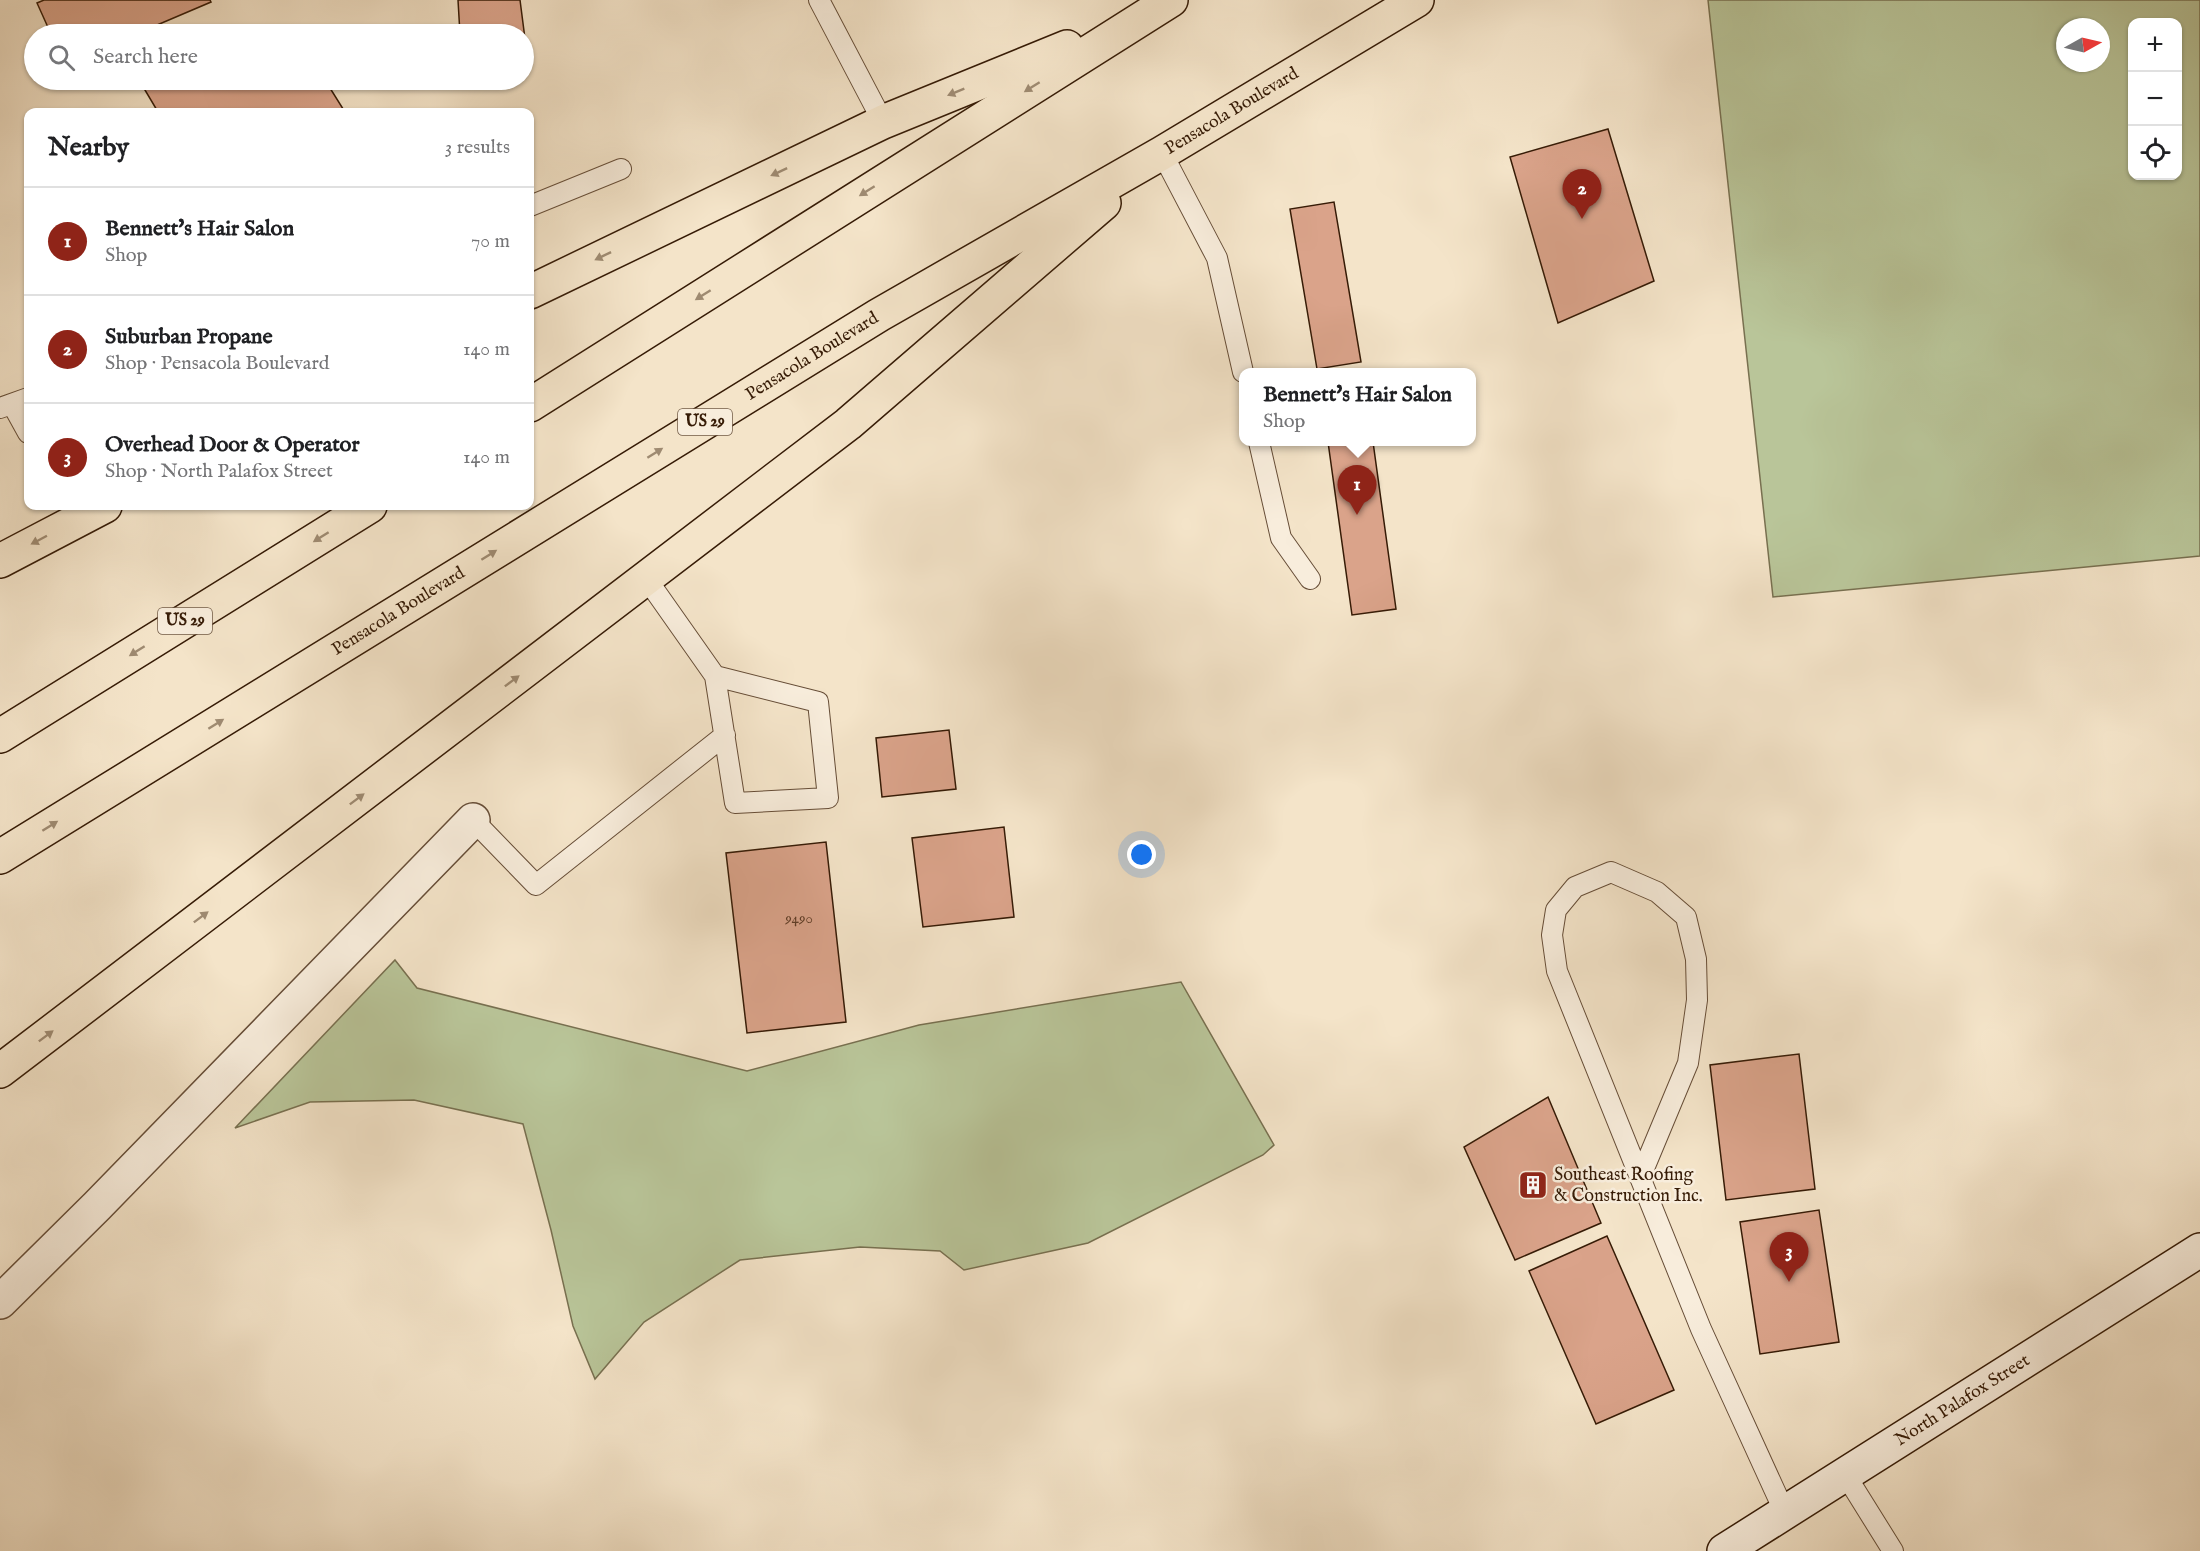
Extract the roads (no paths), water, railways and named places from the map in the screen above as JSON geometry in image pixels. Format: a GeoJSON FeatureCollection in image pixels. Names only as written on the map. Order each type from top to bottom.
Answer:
{"type":"FeatureCollection","features":[{"type":"Feature","properties":{"kind":"highway","name":"Pensacola Boulevard"},"geometry":{"type":"LineString","coordinates":[[0,856],[879,315],[1162,153],[1417,0]]}},
{"type":"Feature","properties":{"kind":"highway"},"geometry":{"type":"LineString","coordinates":[[534,290],[883,122],[1159,7]]}},
{"type":"Feature","properties":{"kind":"highway"},"geometry":{"type":"LineString","coordinates":[[534,402],[1159,7]]}},
{"type":"Feature","properties":{"kind":"highway"},"geometry":{"type":"LineString","coordinates":[[0,1071],[848,424],[1162,153]]}},
{"type":"Feature","properties":{"kind":"highway"},"geometry":{"type":"LineString","coordinates":[[0,561],[84,510]]}},
{"type":"Feature","properties":{"kind":"highway","name":"US 29"},"geometry":{"type":"LineString","coordinates":[[0,736],[364,510]]}},
{"type":"Feature","properties":{"kind":"street"},"geometry":{"type":"LineString","coordinates":[[0,1302],[105,1198],[473,820]]}},
{"type":"Feature","properties":{"kind":"street","name":"North Palafox Street"},"geometry":{"type":"LineString","coordinates":[[1724,1551],[2200,1250]]}},
{"type":"Feature","properties":{"kind":"lane"},"geometry":{"type":"LineString","coordinates":[[819,0],[883,122]]}},
{"type":"Feature","properties":{"kind":"lane"},"geometry":{"type":"LineString","coordinates":[[1162,153],[1217,258],[1242,368]]}},
{"type":"Feature","properties":{"kind":"lane"},"geometry":{"type":"LineString","coordinates":[[534,204],[621,169]]}},
{"type":"Feature","properties":{"kind":"lane"},"geometry":{"type":"LineString","coordinates":[[13,403],[24,425]]}},
{"type":"Feature","properties":{"kind":"lane"},"geometry":{"type":"LineString","coordinates":[[1260,446],[1281,538],[1310,579]]}},
{"type":"Feature","properties":{"kind":"lane"},"geometry":{"type":"LineString","coordinates":[[646,578],[715,676],[735,803],[828,798],[818,702],[715,676]]}},
{"type":"Feature","properties":{"kind":"lane"},"geometry":{"type":"LineString","coordinates":[[473,820],[537,885],[725,735]]}},
{"type":"Feature","properties":{"kind":"lane"},"geometry":{"type":"LineString","coordinates":[[1640,1178],[1688,1064],[1697,1000],[1696,959],[1686,917],[1657,892],[1611,872],[1575,887],[1556,910],[1552,936],[1557,971],[1640,1178],[1701,1329],[1785,1513]]}},
{"type":"Feature","properties":{"kind":"lane"},"geometry":{"type":"LineString","coordinates":[[1845,1474],[1893,1551]]}},
{"type":"Feature","properties":{"kind":"place","name":"Suburban Propane"},"geometry":{"type":"Point","coordinates":[1582,219]}},
{"type":"Feature","properties":{"kind":"place","name":"Bennett's Hair Salon"},"geometry":{"type":"Point","coordinates":[1357,515]}},
{"type":"Feature","properties":{"kind":"place","name":"Southeast Roofing & Construction Inc."},"geometry":{"type":"Point","coordinates":[1533,1185]}},
{"type":"Feature","properties":{"kind":"place","name":"Overhead Door & Operator"},"geometry":{"type":"Point","coordinates":[1789,1282]}}]}
